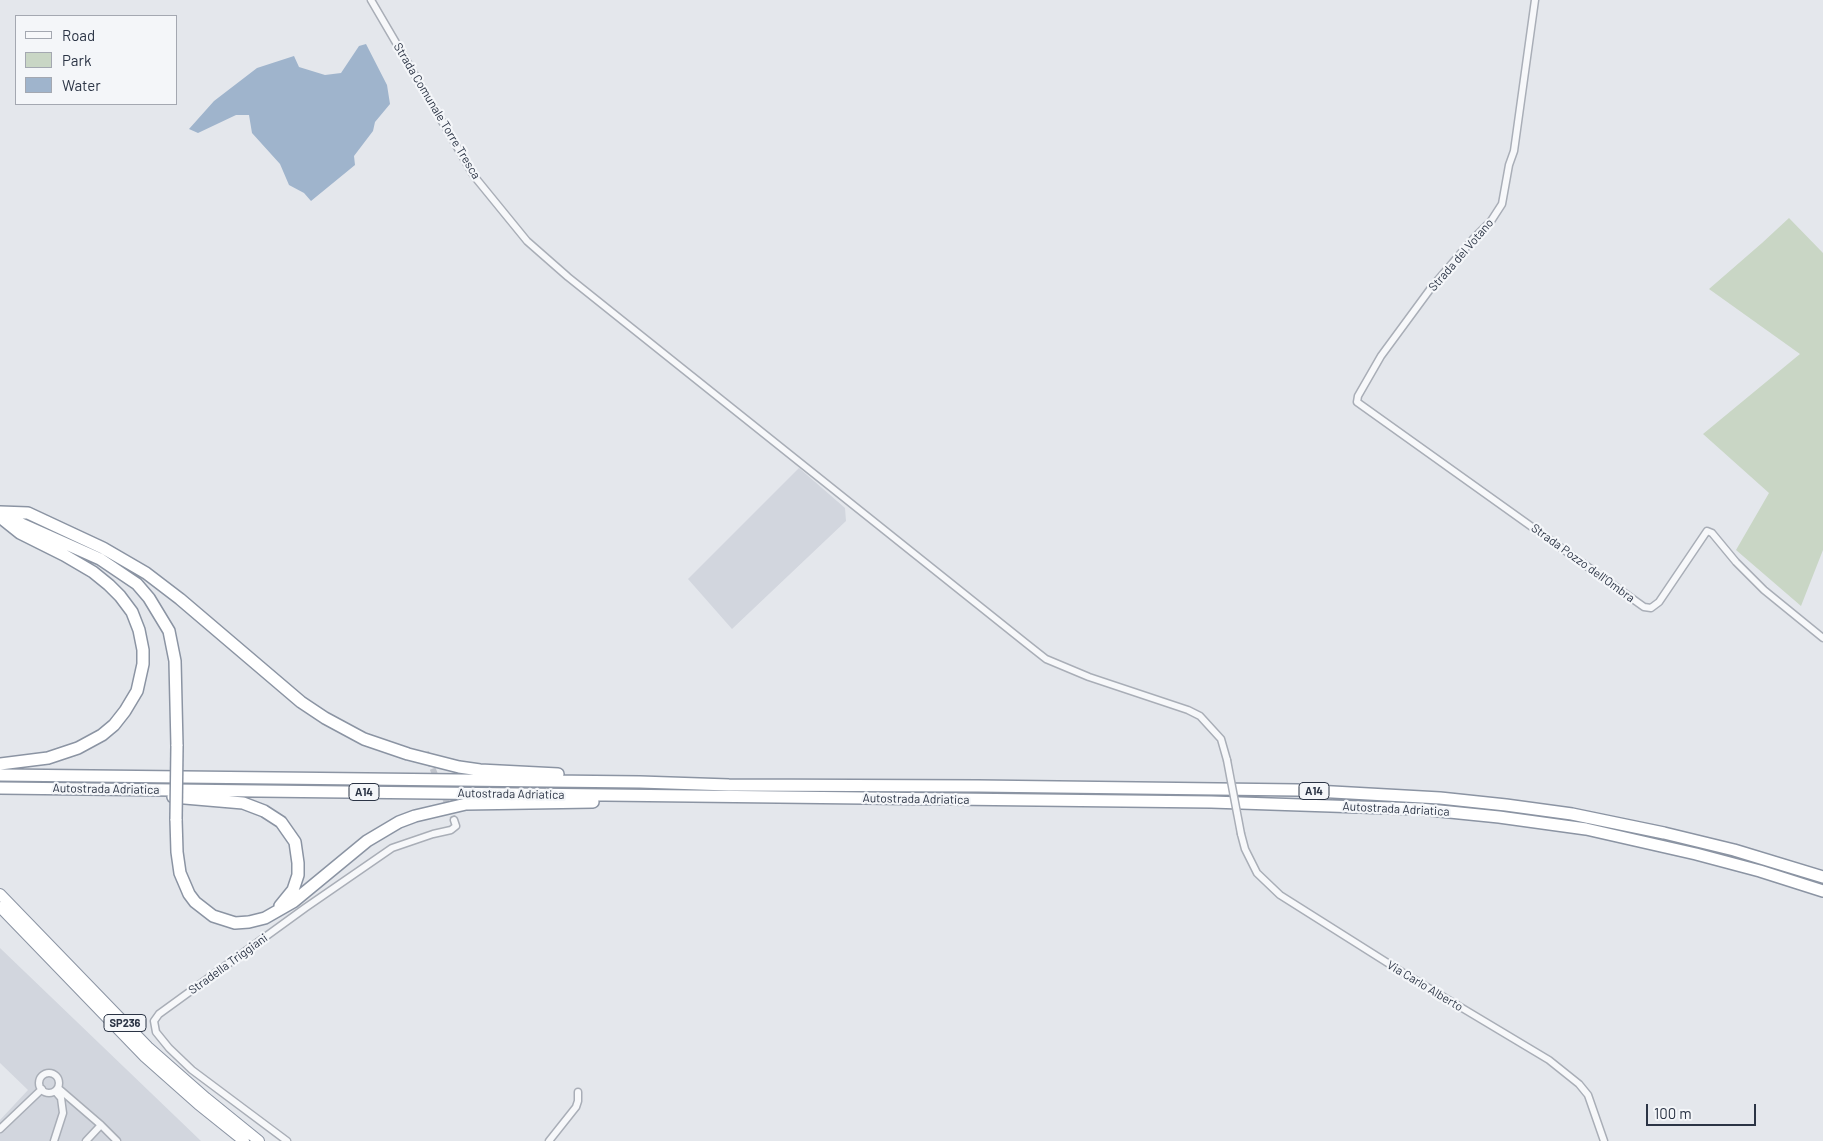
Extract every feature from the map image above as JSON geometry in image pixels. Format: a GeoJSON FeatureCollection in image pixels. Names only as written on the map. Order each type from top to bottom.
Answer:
{"type":"FeatureCollection","features":[{"type":"Feature","properties":{"kind":"highway","name":"A14"},"geometry":{"type":"LineString","coordinates":[[0,515],[28,513],[103,548],[138,569],[187,604],[301,702],[325,718],[364,739],[408,754],[480,770],[562,774],[640,782]]}},
{"type":"Feature","properties":{"kind":"highway","name":"A14"},"geometry":{"type":"LineString","coordinates":[[0,515],[100,559],[137,584],[149,598],[169,631],[175,661],[176,819],[180,873],[189,894],[196,902],[213,916],[223,920],[235,923],[265,918],[293,902],[367,841],[399,822],[437,810],[466,804],[674,801],[728,797]]}},
{"type":"Feature","properties":{"kind":"highway"},"geometry":{"type":"LineString","coordinates":[[0,515],[20,533],[64,555],[93,572],[109,585],[132,612],[140,630],[143,650],[138,691],[114,725],[102,735],[78,748],[48,758],[0,764]]}},
{"type":"Feature","properties":{"kind":"highway","name":"Autostrada Adriatica"},"geometry":{"type":"LineString","coordinates":[[0,775],[640,782],[729,785],[1296,790],[1440,798],[1572,814],[1664,832],[1734,850],[1823,877]]}},
{"type":"Feature","properties":{"kind":"highway","name":"Autostrada Adriatica"},"geometry":{"type":"LineString","coordinates":[[0,788],[1211,802],[1420,809],[1499,816],[1586,829],[1696,854],[1760,871],[1823,891]]}},
{"type":"Feature","properties":{"kind":"highway","name":"A14"},"geometry":{"type":"LineString","coordinates":[[57,788],[229,801],[243,803],[264,811],[281,822],[287,831],[294,842],[298,863],[298,875],[293,890],[265,918]]}},
{"type":"Feature","properties":{"kind":"highway","name":"SP236"},"geometry":{"type":"LineString","coordinates":[[0,894],[154,1053],[259,1141]]}},
{"type":"Feature","properties":{"kind":"highway","name":"SP236"},"geometry":{"type":"LineString","coordinates":[[0,907],[145,1057],[191,1098],[244,1141]]}},
{"type":"Feature","properties":{"kind":"street","name":"Strada Comunale Torre Tresca"},"geometry":{"type":"LineString","coordinates":[[371,0],[474,176],[527,242],[568,277],[1046,659],[1089,677],[1188,710],[1200,716],[1221,739],[1227,760]]}},
{"type":"Feature","properties":{"kind":"street","name":"Strada del Votano"},"geometry":{"type":"LineString","coordinates":[[1357,402],[1358,396],[1381,356],[1431,288],[1474,238],[1492,221],[1502,204],[1509,165],[1514,151],[1535,0]]}},
{"type":"Feature","properties":{"kind":"street","name":"Strada Pozzo dell'Ombra"},"geometry":{"type":"LineString","coordinates":[[1357,402],[1644,607],[1652,608],[1659,602],[1707,531],[1712,533],[1736,562],[1764,590],[1823,638]]}},
{"type":"Feature","properties":{"kind":"street","name":"Via Carlo Alberto"},"geometry":{"type":"LineString","coordinates":[[1227,760],[1245,850],[1257,874],[1280,895],[1402,972],[1549,1060],[1579,1084],[1588,1095],[1604,1141]]}},
{"type":"Feature","properties":{"kind":"street","name":"Stradella Triggiani"},"geometry":{"type":"LineString","coordinates":[[287,1141],[192,1070],[169,1048],[156,1032],[154,1020],[159,1014],[305,908],[392,848],[451,830],[456,826],[454,820]]}},
{"type":"Feature","properties":{"kind":"street"},"geometry":{"type":"LineString","coordinates":[[54,1141],[63,1113],[61,1098],[57,1089],[59,1082],[57,1077],[49,1073],[43,1075],[40,1080],[42,1089],[47,1093],[57,1089]]}},
{"type":"Feature","properties":{"kind":"street"},"geometry":{"type":"LineString","coordinates":[[0,1129],[42,1089]]}},
{"type":"Feature","properties":{"kind":"street"},"geometry":{"type":"LineString","coordinates":[[57,1089],[117,1141]]}},
{"type":"Feature","properties":{"kind":"street"},"geometry":{"type":"LineString","coordinates":[[549,1141],[576,1107],[578,1092]]}},
{"type":"Feature","properties":{"kind":"street"},"geometry":{"type":"LineString","coordinates":[[86,1141],[101,1126]]}},
{"type":"Feature","properties":{"kind":"shaded area"},"geometry":{"type":"Polygon","coordinates":[[[799,468],[845,508],[846,521],[732,629],[688,579],[799,468]]]}},
{"type":"Feature","properties":{"kind":"shaded area"},"geometry":{"type":"Polygon","coordinates":[[[0,948],[201,1141],[0,1141],[0,1120],[28,1090],[0,1063],[0,948]]]}},
{"type":"Feature","properties":{"kind":"green space"},"geometry":{"type":"Polygon","coordinates":[[[1789,218],[1823,253],[1823,550],[1801,606],[1736,550],[1769,493],[1703,434],[1800,354],[1709,289],[1789,218]]]}},
{"type":"Feature","properties":{"kind":"water"},"geometry":{"type":"Polygon","coordinates":[[[366,44],[387,85],[390,104],[375,122],[373,131],[354,156],[355,165],[311,201],[304,193],[289,185],[280,164],[252,133],[249,115],[236,115],[198,133],[189,129],[214,101],[257,68],[294,56],[299,67],[325,75],[341,73],[359,46],[366,44]]]}},
{"type":"Feature","properties":{"kind":"tunnel"},"geometry":{"type":"LineString","coordinates":[[426,752],[438,782]]}},
{"type":"Feature","properties":{"kind":"tunnel"},"geometry":{"type":"LineString","coordinates":[[442,791],[454,820]]}}]}
